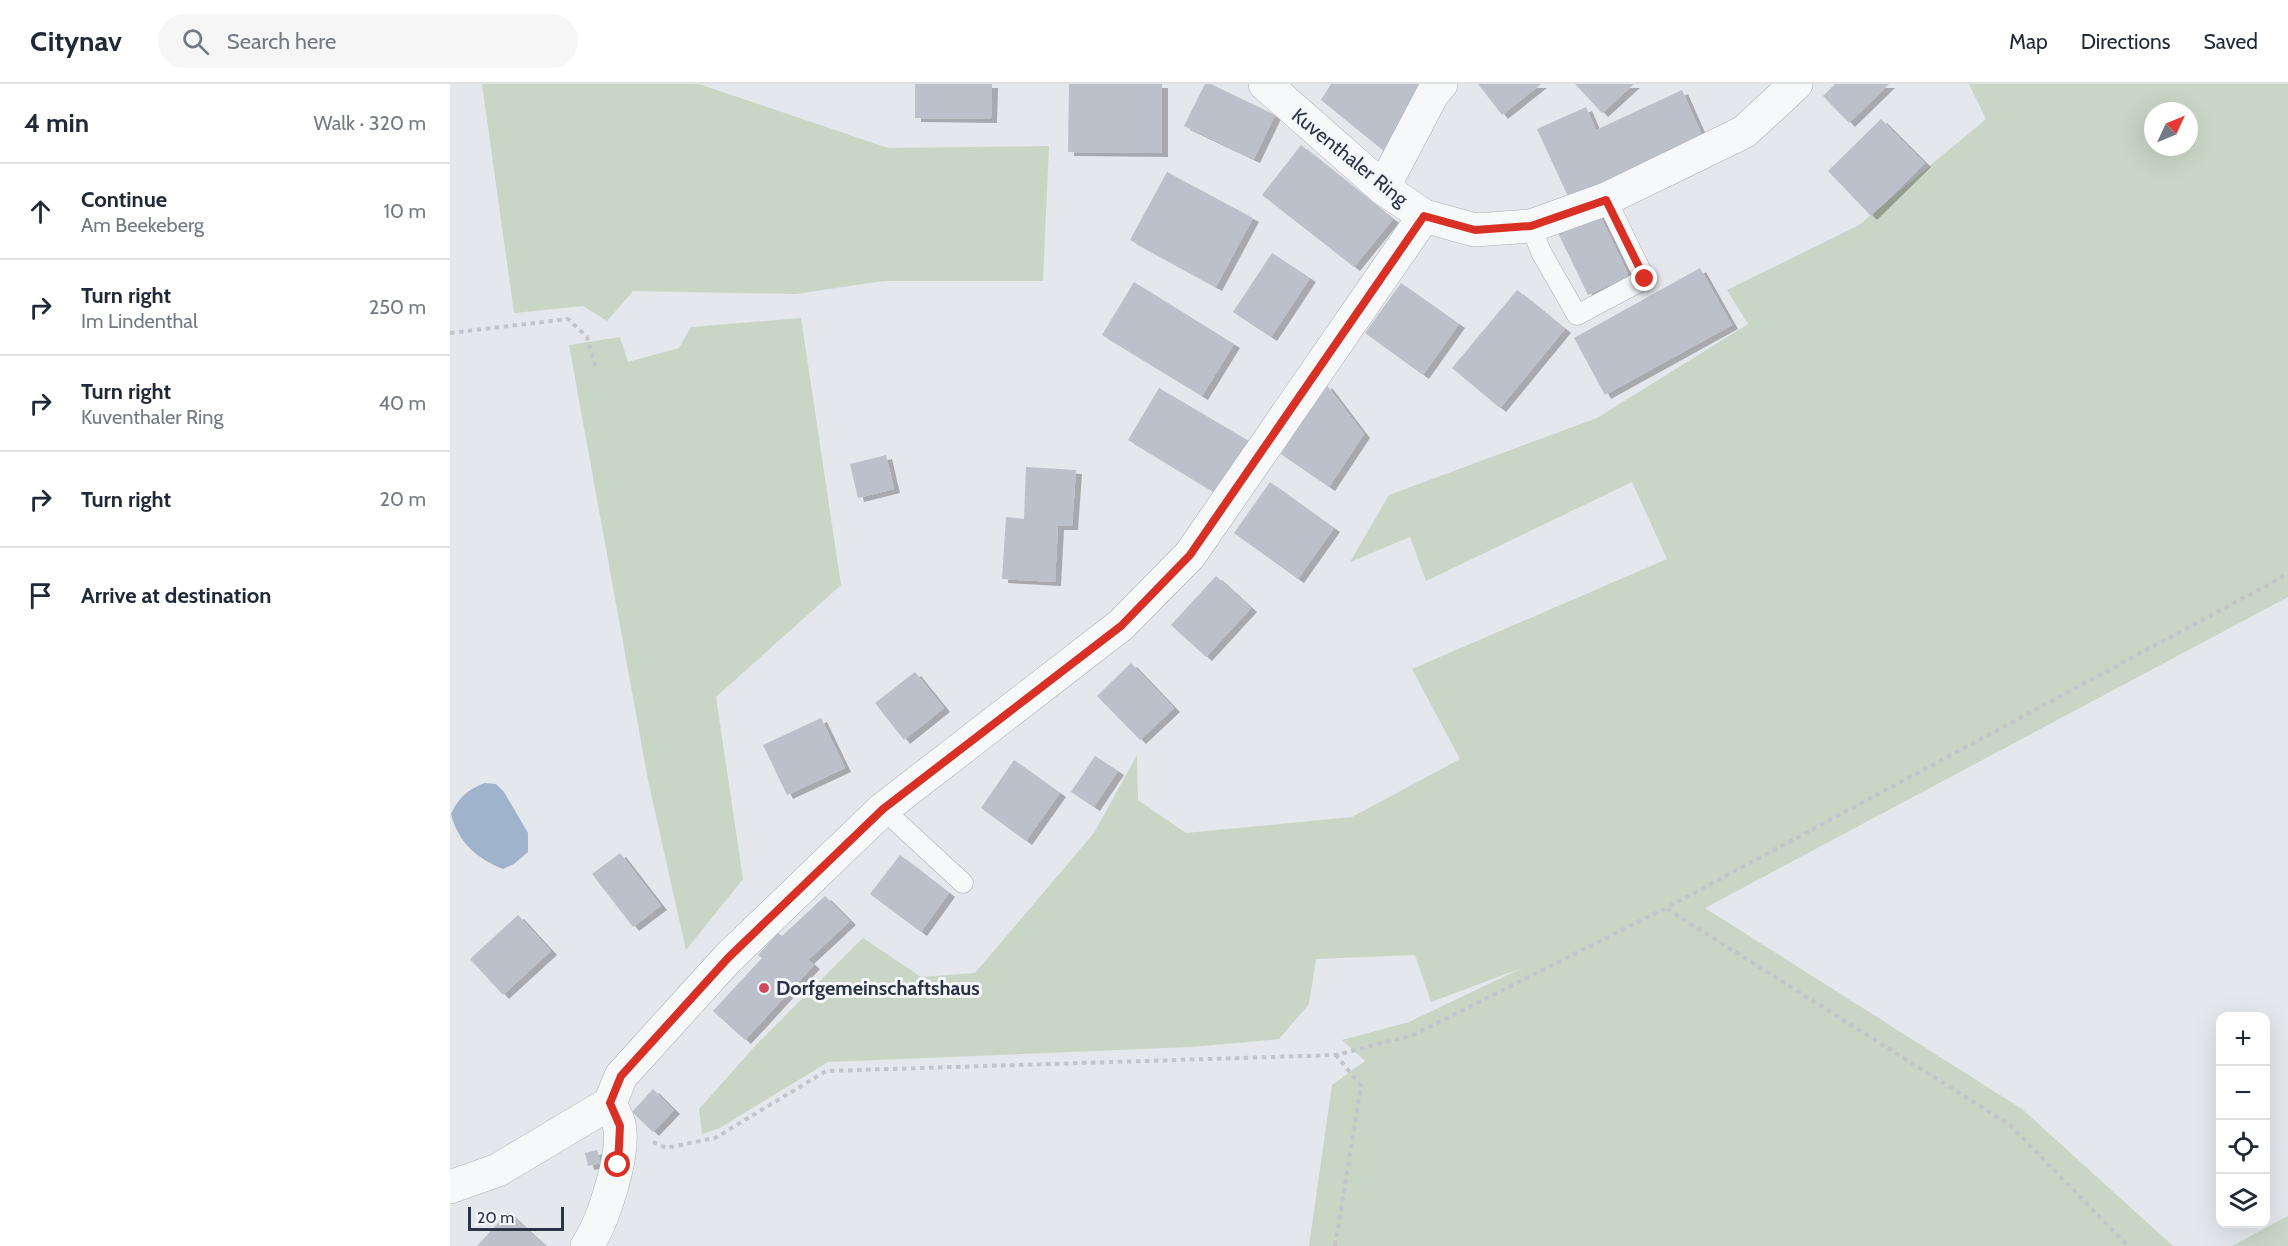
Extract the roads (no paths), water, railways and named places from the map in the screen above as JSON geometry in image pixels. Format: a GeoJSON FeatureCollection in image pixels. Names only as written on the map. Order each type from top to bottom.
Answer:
{"type":"FeatureCollection","features":[{"type":"Feature","properties":{"kind":"street","name":"Kuventhaler Ring"},"geometry":{"type":"LineString","coordinates":[[1265,84],[1383,188],[1424,216],[1475,230],[1531,226],[1606,200],[1744,132],[1796,84]]}},
{"type":"Feature","properties":{"kind":"street"},"geometry":{"type":"LineString","coordinates":[[1383,188],[1433,93],[1441,84]]}},
{"type":"Feature","properties":{"kind":"street"},"geometry":{"type":"LineString","coordinates":[[587,1246],[596,1233],[618,1165],[615,1114],[621,1076],[728,958],[883,809],[1121,626],[1190,555],[1424,216]]}},
{"type":"Feature","properties":{"kind":"street"},"geometry":{"type":"LineString","coordinates":[[450,1187],[498,1170],[615,1114]]}},
{"type":"Feature","properties":{"kind":"lane"},"geometry":{"type":"LineString","coordinates":[[1531,226],[1541,252],[1577,315],[1645,279],[1606,200]]}},
{"type":"Feature","properties":{"kind":"lane"},"geometry":{"type":"LineString","coordinates":[[883,809],[963,883]]}},
{"type":"Feature","properties":{"kind":"water"},"geometry":{"type":"Polygon","coordinates":[[[485,783],[496,784],[504,792],[528,833],[528,852],[514,864],[503,869],[484,860],[463,841],[451,814],[465,794],[485,783]]]}},
{"type":"Feature","properties":{"kind":"place","name":"Dorfgemeinschaftshaus"},"geometry":{"type":"Point","coordinates":[764,988]}}]}
